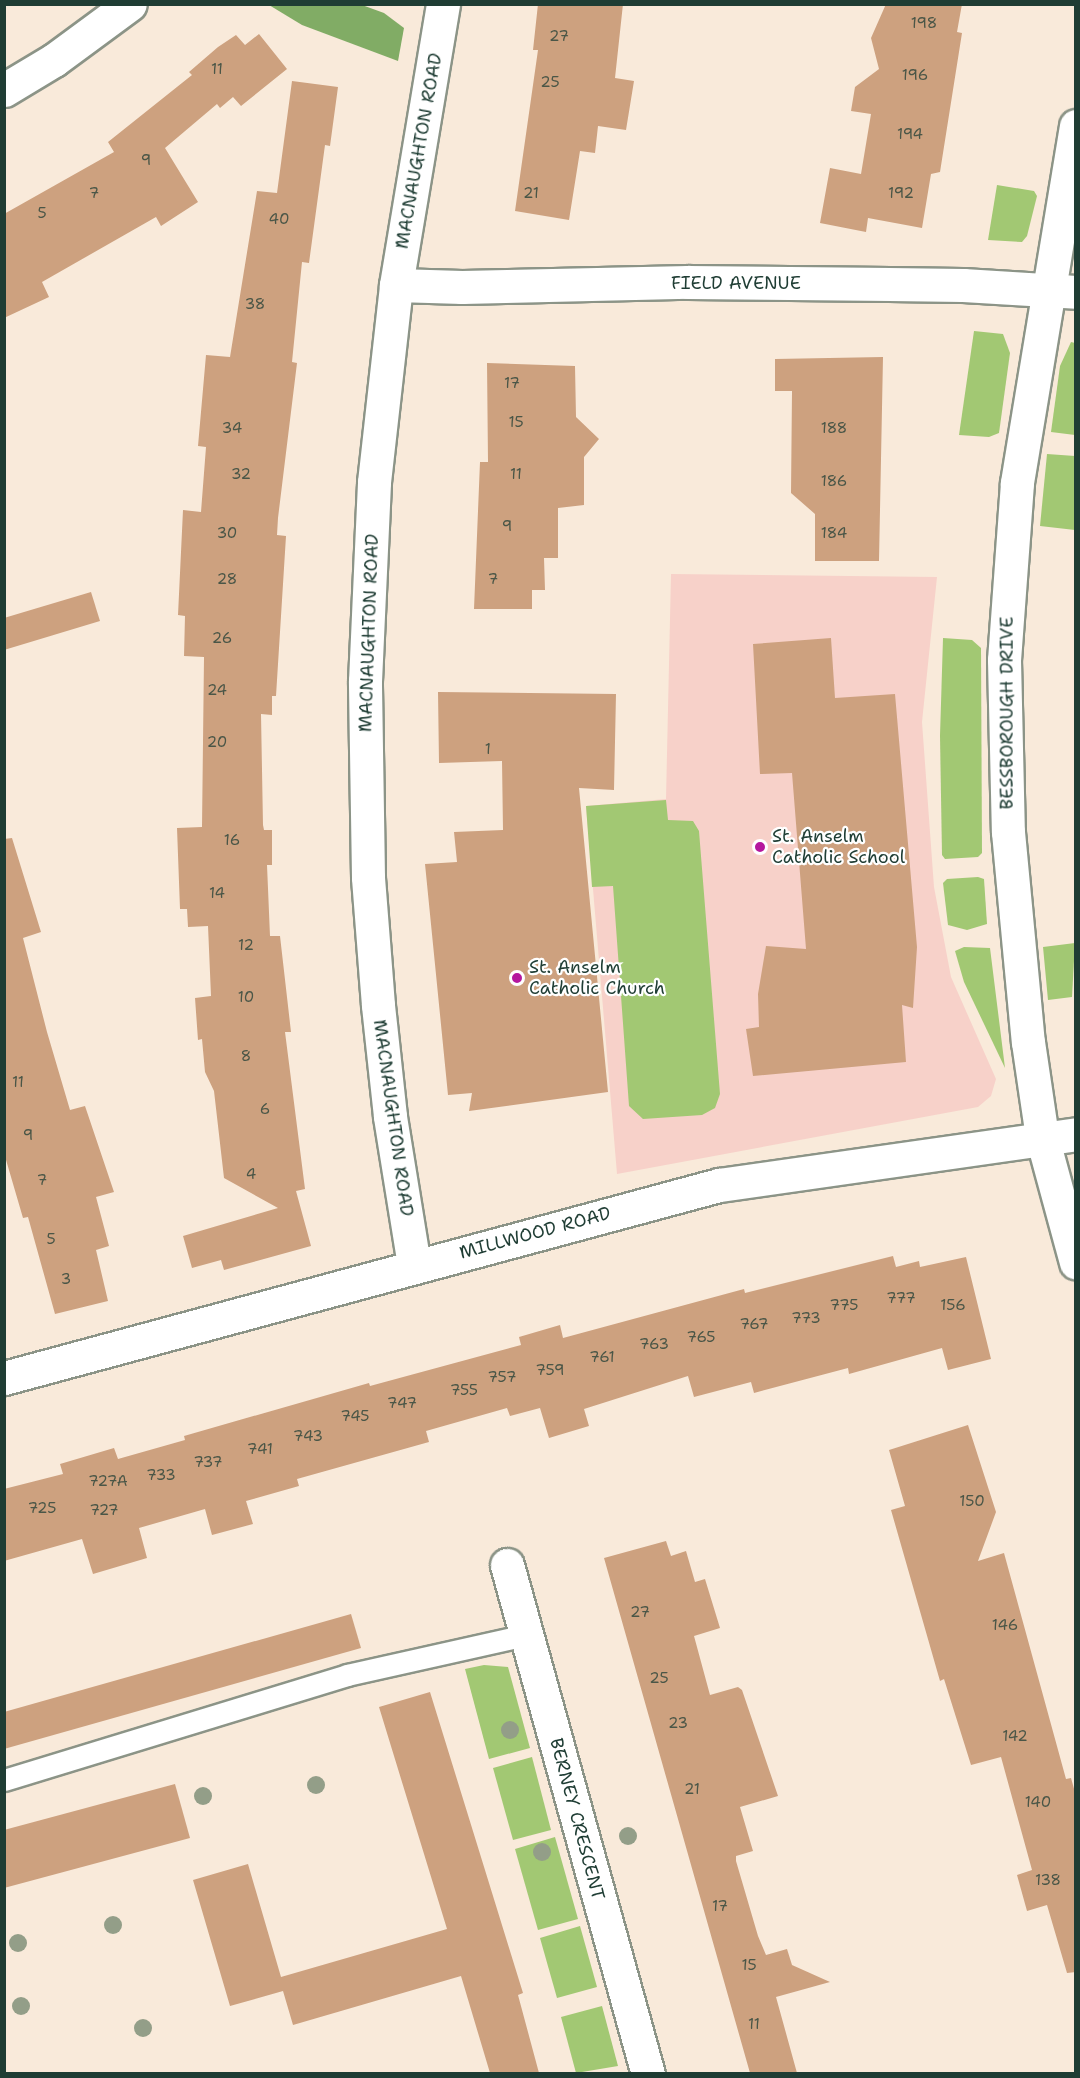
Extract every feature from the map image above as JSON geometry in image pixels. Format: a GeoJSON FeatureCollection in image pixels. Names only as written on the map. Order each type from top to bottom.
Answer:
{"type":"FeatureCollection","features":[{"type":"Feature","properties":{"kind":"street"},"geometry":{"type":"LineString","coordinates":[[4,90],[54,60],[130,4]]}},
{"type":"Feature","properties":{"kind":"street","name":"MACNAUGHTON ROAD"},"geometry":{"type":"LineString","coordinates":[[414,1264],[390,1116],[368,877],[365,681],[374,482],[396,285],[443,4]]}},
{"type":"Feature","properties":{"kind":"street","name":"BESSBOROUGH DRIVE"},"geometry":{"type":"LineString","coordinates":[[1076,126],[1061,291],[1017,483],[1004,660],[1008,832],[1015,918],[1042,1137],[1076,1262]]}},
{"type":"Feature","properties":{"kind":"street","name":"FIELD AVENUE"},"geometry":{"type":"LineString","coordinates":[[396,285],[462,287],[688,282],[1061,291]]}},
{"type":"Feature","properties":{"kind":"street","name":"MILLWOOD ROAD"},"geometry":{"type":"LineString","coordinates":[[4,1378],[414,1264],[719,1185],[1042,1137],[1076,1134]]}},
{"type":"Feature","properties":{"kind":"street","name":"BERNEY CRESCENT"},"geometry":{"type":"LineString","coordinates":[[507,1565],[648,2073]]}},
{"type":"Feature","properties":{"kind":"lane"},"geometry":{"type":"LineString","coordinates":[[4,1780],[347,1675],[526,1635]]}},
{"type":"Feature","properties":{"kind":"shaded area","name":"St. Anselm Catholic School"},"geometry":{"type":"Polygon","coordinates":[[[671,574],[937,577],[922,722],[934,887],[951,977],[996,1079],[991,1096],[978,1107],[617,1174],[586,806],[666,799],[671,574]]]}},
{"type":"Feature","properties":{"kind":"green space"},"geometry":{"type":"Polygon","coordinates":[[[269,5],[362,5],[384,13],[404,28],[398,61],[302,25],[269,5]]]}},
{"type":"Feature","properties":{"kind":"green space"},"geometry":{"type":"Polygon","coordinates":[[[997,185],[1034,191],[1037,196],[1027,236],[1022,242],[988,240],[997,185]]]}},
{"type":"Feature","properties":{"kind":"green space"},"geometry":{"type":"Polygon","coordinates":[[[974,331],[1003,334],[1010,353],[999,433],[989,437],[959,435],[974,331]]]}},
{"type":"Feature","properties":{"kind":"green space"},"geometry":{"type":"Polygon","coordinates":[[[1071,342],[1075,343],[1075,435],[1051,432],[1060,366],[1071,342]]]}},
{"type":"Feature","properties":{"kind":"green space"},"geometry":{"type":"Polygon","coordinates":[[[1047,454],[1075,456],[1075,530],[1040,526],[1047,454]]]}},
{"type":"Feature","properties":{"kind":"green space"},"geometry":{"type":"Polygon","coordinates":[[[943,638],[972,640],[981,648],[982,853],[978,857],[945,859],[942,855],[940,736],[943,638]]]}},
{"type":"Feature","properties":{"kind":"green space"},"geometry":{"type":"Polygon","coordinates":[[[666,800],[668,820],[693,821],[699,831],[720,1094],[715,1108],[702,1115],[643,1119],[629,1106],[613,886],[592,887],[586,806],[666,800]]]}},
{"type":"Feature","properties":{"kind":"green space"},"geometry":{"type":"Polygon","coordinates":[[[978,877],[984,879],[987,924],[967,930],[948,925],[943,883],[947,879],[978,877]]]}},
{"type":"Feature","properties":{"kind":"green space"},"geometry":{"type":"Polygon","coordinates":[[[1075,943],[1072,997],[1048,1000],[1043,947],[1075,943]]]}},
{"type":"Feature","properties":{"kind":"green space"},"geometry":{"type":"Polygon","coordinates":[[[964,947],[990,948],[1005,1068],[964,982],[955,951],[964,947]]]}},
{"type":"Feature","properties":{"kind":"green space"},"geometry":{"type":"Polygon","coordinates":[[[484,1665],[508,1667],[530,1748],[489,1759],[465,1669],[484,1665]]]}},
{"type":"Feature","properties":{"kind":"green space"},"geometry":{"type":"Polygon","coordinates":[[[532,1757],[551,1830],[513,1840],[493,1768],[532,1757]]]}},
{"type":"Feature","properties":{"kind":"green space"},"geometry":{"type":"Polygon","coordinates":[[[555,1837],[578,1919],[538,1930],[515,1849],[555,1837]]]}},
{"type":"Feature","properties":{"kind":"green space"},"geometry":{"type":"Polygon","coordinates":[[[580,1926],[597,1987],[557,1998],[540,1938],[580,1926]]]}},
{"type":"Feature","properties":{"kind":"green space"},"geometry":{"type":"Polygon","coordinates":[[[602,2006],[618,2066],[576,2073],[561,2017],[602,2006]]]}},
{"type":"Feature","properties":{"kind":"building"},"geometry":{"type":"Polygon","coordinates":[[[538,4],[623,4],[615,78],[634,81],[626,130],[598,126],[595,153],[580,151],[569,220],[515,211],[538,50],[533,50],[538,4]]]}},
{"type":"Feature","properties":{"kind":"building"},"geometry":{"type":"Polygon","coordinates":[[[886,4],[962,4],[957,32],[962,33],[940,172],[931,174],[922,228],[868,218],[866,232],[820,223],[830,168],[861,174],[871,114],[851,111],[855,87],[879,69],[871,38],[886,4]]]}},
{"type":"Feature","properties":{"kind":"building"},"geometry":{"type":"Polygon","coordinates":[[[259,34],[287,69],[241,106],[233,97],[220,108],[217,104],[165,148],[198,202],[161,226],[156,217],[42,282],[49,297],[4,318],[4,214],[114,152],[108,142],[192,75],[189,72],[218,47],[236,35],[245,45],[259,34]]]}},
{"type":"Feature","properties":{"kind":"building"},"geometry":{"type":"Polygon","coordinates":[[[292,81],[338,87],[330,146],[325,145],[309,263],[302,262],[292,362],[297,363],[278,518],[277,535],[286,536],[276,696],[272,696],[272,715],[261,714],[263,825],[264,830],[272,830],[272,865],[267,865],[270,936],[280,936],[291,1032],[285,1032],[305,1189],[296,1191],[311,1246],[224,1270],[221,1260],[192,1268],[183,1236],[278,1208],[224,1178],[214,1091],[205,1072],[202,1039],[198,1040],[195,998],[211,996],[208,926],[188,927],[187,909],[180,909],[177,828],[202,827],[204,657],[184,656],[185,616],[178,615],[183,510],[201,512],[206,447],[198,446],[206,355],[230,357],[257,191],[277,193],[292,81]]]}},
{"type":"Feature","properties":{"kind":"building"},"geometry":{"type":"Polygon","coordinates":[[[883,357],[879,561],[815,561],[815,514],[791,493],[792,391],[775,391],[775,359],[883,357]]]}},
{"type":"Feature","properties":{"kind":"building"},"geometry":{"type":"Polygon","coordinates":[[[487,363],[575,366],[576,417],[599,439],[584,457],[584,505],[558,508],[558,558],[544,558],[545,590],[532,590],[532,609],[474,609],[480,462],[488,462],[487,363]]]}},
{"type":"Feature","properties":{"kind":"building"},"geometry":{"type":"Polygon","coordinates":[[[91,592],[100,621],[4,650],[4,618],[91,592]]]}},
{"type":"Feature","properties":{"kind":"building"},"geometry":{"type":"Polygon","coordinates":[[[831,638],[835,698],[895,694],[917,947],[913,1008],[902,1005],[906,1062],[753,1076],[746,1029],[759,1027],[758,994],[766,946],[806,949],[792,773],[760,774],[753,644],[831,638]]]}},
{"type":"Feature","properties":{"kind":"building","name":"St. Anselm Catholic Church"},"geometry":{"type":"Polygon","coordinates":[[[438,692],[616,694],[614,790],[579,788],[608,1092],[469,1111],[472,1093],[448,1095],[425,864],[457,862],[454,832],[503,830],[502,761],[439,763],[438,692]]]}},
{"type":"Feature","properties":{"kind":"building"},"geometry":{"type":"Polygon","coordinates":[[[12,838],[41,932],[23,938],[47,1032],[70,1110],[85,1106],[114,1192],[96,1197],[109,1246],[96,1250],[108,1301],[55,1314],[28,1217],[23,1218],[4,1153],[4,839],[12,838]]]}},
{"type":"Feature","properties":{"kind":"building"},"geometry":{"type":"Polygon","coordinates":[[[893,1256],[896,1267],[919,1261],[920,1267],[966,1257],[991,1359],[948,1370],[942,1348],[849,1374],[848,1368],[754,1393],[751,1382],[694,1397],[688,1376],[584,1409],[589,1426],[549,1438],[540,1408],[510,1416],[507,1408],[426,1431],[429,1442],[297,1479],[299,1486],[246,1501],[253,1524],[212,1535],[205,1509],[139,1528],[147,1558],[93,1574],[82,1539],[4,1561],[4,1489],[63,1474],[60,1464],[114,1448],[118,1459],[185,1440],[184,1436],[369,1383],[370,1386],[521,1345],[519,1337],[560,1325],[563,1338],[744,1289],[745,1293],[893,1256]]]}},
{"type":"Feature","properties":{"kind":"building"},"geometry":{"type":"Polygon","coordinates":[[[968,1425],[996,1512],[978,1561],[1004,1553],[1066,1779],[1071,1778],[1076,1796],[1076,1972],[1067,1973],[1047,1905],[1027,1911],[1017,1875],[1032,1870],[1001,1757],[971,1765],[944,1679],[940,1681],[891,1510],[905,1506],[889,1450],[968,1425]]]}},
{"type":"Feature","properties":{"kind":"building"},"geometry":{"type":"Polygon","coordinates":[[[666,1541],[671,1556],[686,1551],[695,1582],[705,1579],[720,1628],[694,1636],[710,1695],[738,1687],[742,1690],[778,1796],[740,1807],[753,1851],[736,1856],[736,1861],[758,1936],[766,1955],[787,1949],[792,1965],[830,1982],[776,1997],[797,2073],[750,2073],[604,1558],[666,1541]]]}},
{"type":"Feature","properties":{"kind":"building"},"geometry":{"type":"Polygon","coordinates":[[[351,1614],[361,1648],[4,1749],[4,1712],[351,1614]]]}},
{"type":"Feature","properties":{"kind":"building"},"geometry":{"type":"Polygon","coordinates":[[[430,1692],[523,1993],[518,1995],[539,2073],[490,2073],[461,1976],[293,2025],[283,1991],[230,2006],[193,1880],[248,1864],[281,1977],[447,1929],[379,1707],[430,1692]]]}},
{"type":"Feature","properties":{"kind":"building"},"geometry":{"type":"Polygon","coordinates":[[[175,1784],[190,1838],[4,1888],[4,1830],[175,1784]]]}},
{"type":"Feature","properties":{"kind":"place","name":"St. Anselm Catholic School"},"geometry":{"type":"Point","coordinates":[760,847]}},
{"type":"Feature","properties":{"kind":"place","name":"St. Anselm Catholic Church"},"geometry":{"type":"Point","coordinates":[517,978]}}]}
